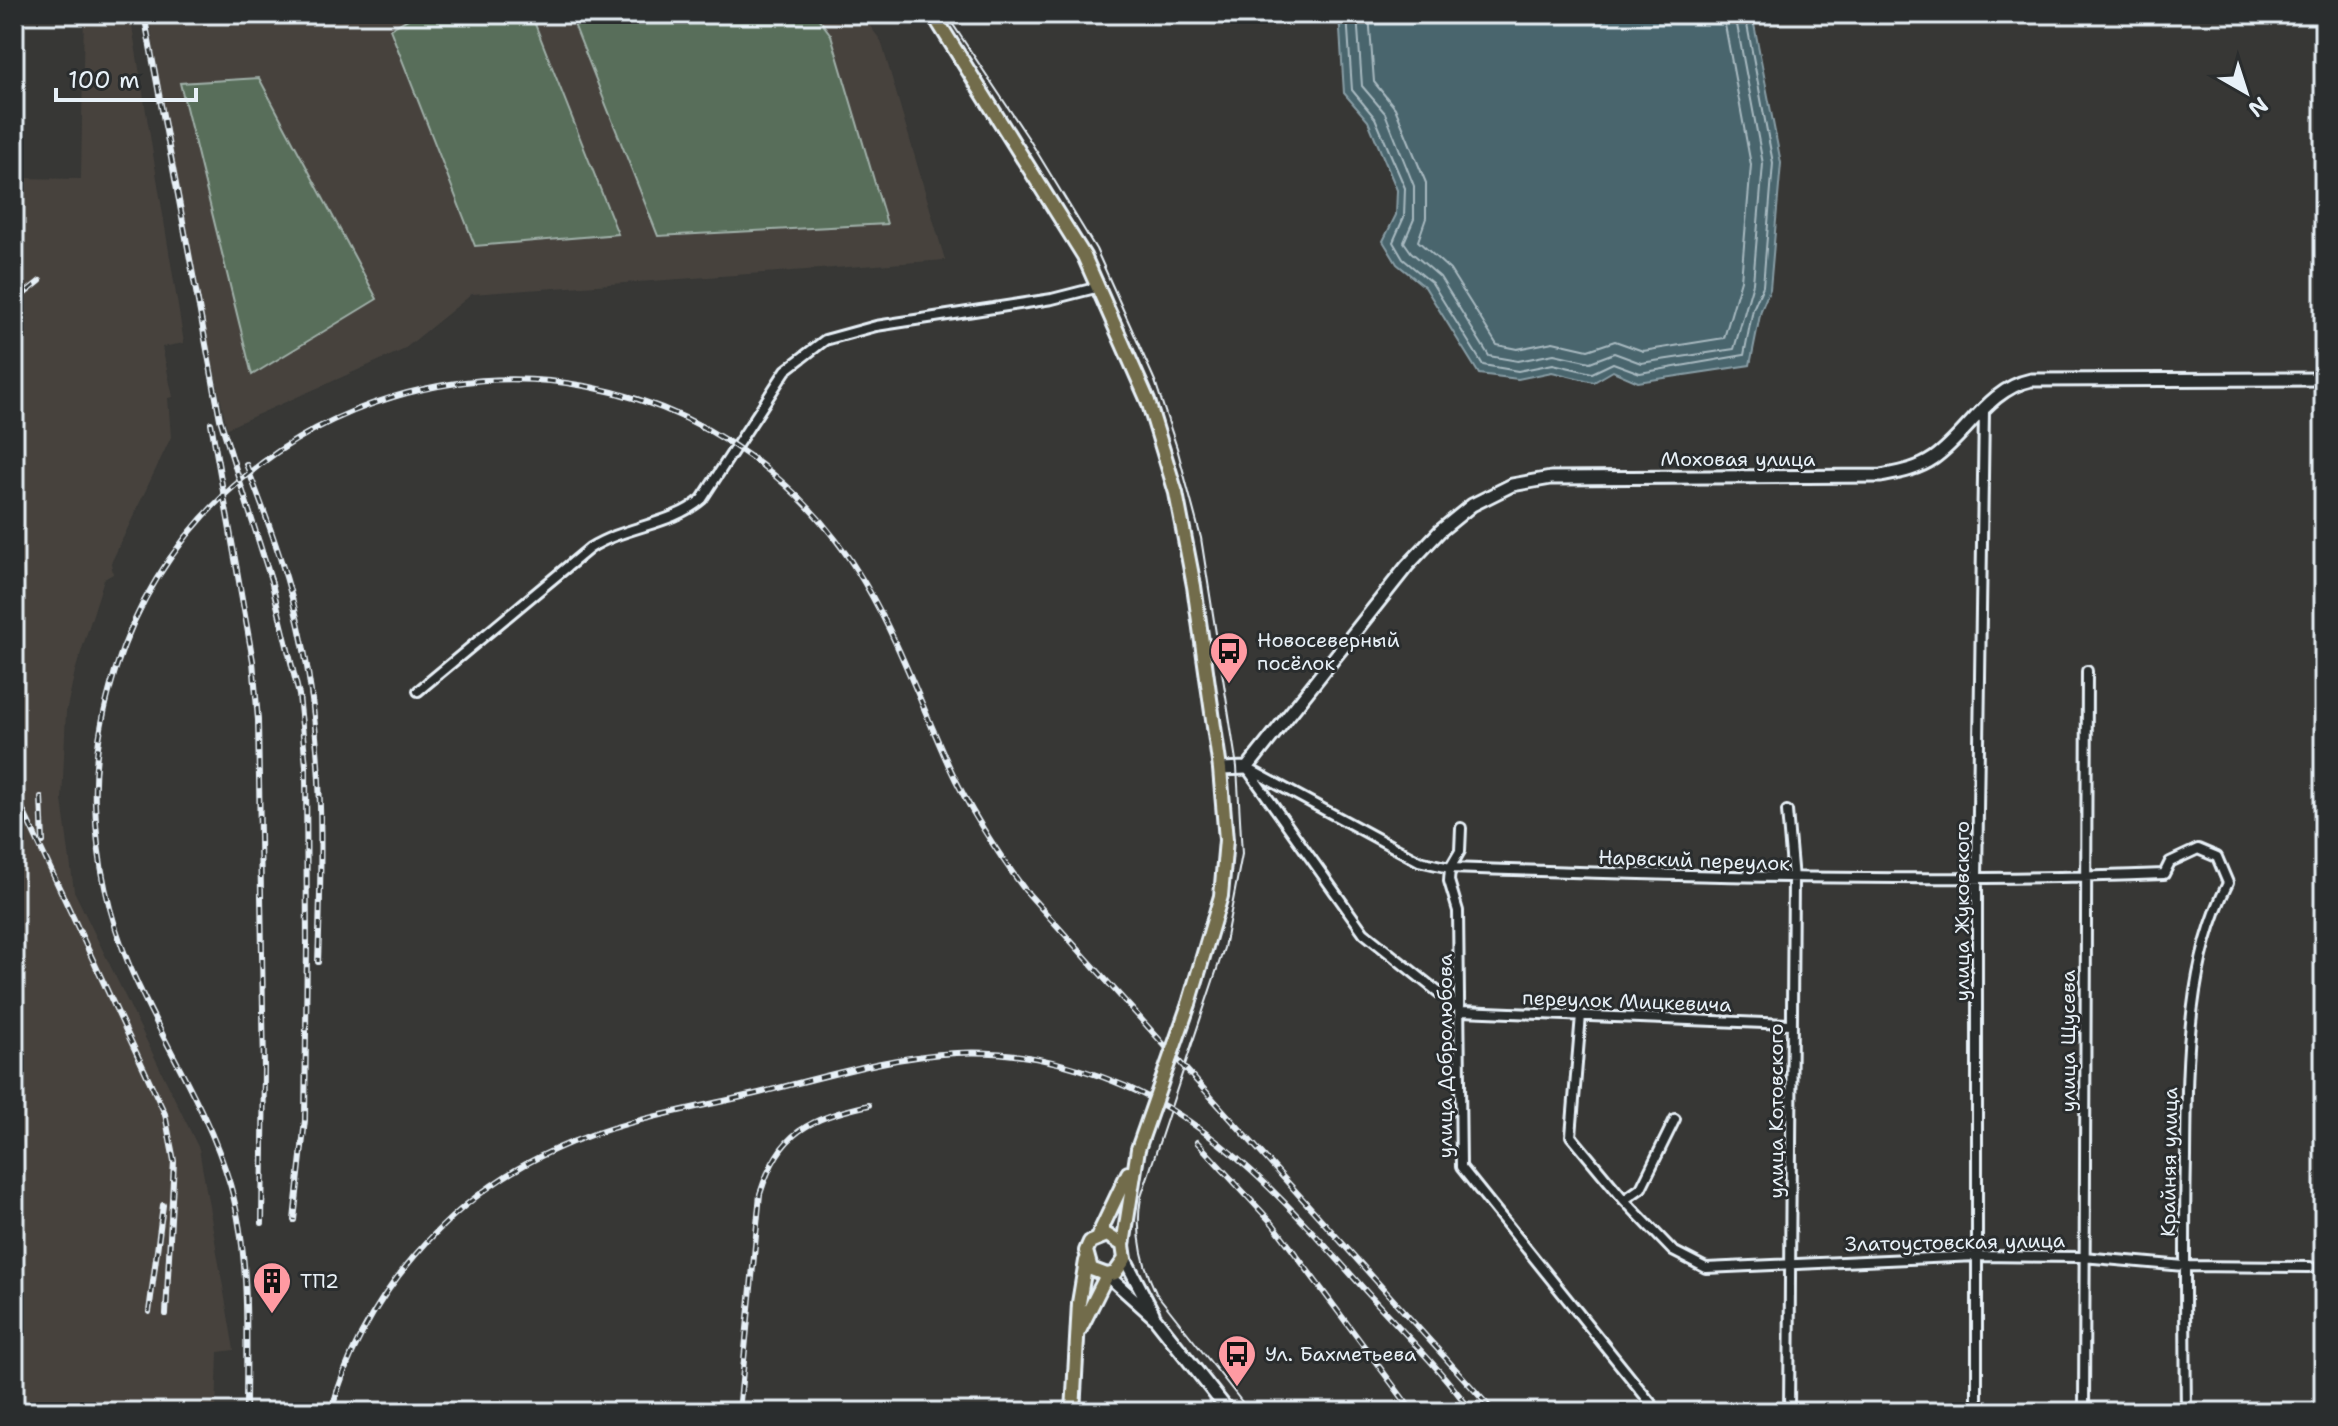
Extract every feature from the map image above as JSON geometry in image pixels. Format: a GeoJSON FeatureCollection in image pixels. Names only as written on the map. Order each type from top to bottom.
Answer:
{"type":"FeatureCollection","features":[{"type":"Feature","properties":{"kind":"main road"},"geometry":{"type":"LineString","coordinates":[[933,14],[1056,207],[1099,287],[1148,401],[1176,493],[1194,586],[1220,769],[1226,840],[1221,896],[1189,1004],[1138,1149],[1098,1236],[1086,1251],[1073,1412]]}},
{"type":"Feature","properties":{"kind":"main road"},"geometry":{"type":"LineString","coordinates":[[1086,1261],[1091,1269],[1107,1275],[1115,1273],[1125,1259],[1123,1245],[1138,1149]]}},
{"type":"Feature","properties":{"kind":"main road"},"geometry":{"type":"LineString","coordinates":[[1098,1236],[1107,1235],[1123,1245]]}},
{"type":"Feature","properties":{"kind":"main road"},"geometry":{"type":"LineString","coordinates":[[1079,1331],[1107,1275]]}},
{"type":"Feature","properties":{"kind":"street"},"geometry":{"type":"LineString","coordinates":[[418,691],[590,548],[614,533],[691,509],[702,499],[786,370],[825,340],[862,328],[1052,299],[1099,287]]}},
{"type":"Feature","properties":{"kind":"street","name":"Моховая улица"},"geometry":{"type":"LineString","coordinates":[[1247,768],[1429,543],[1472,505],[1512,485],[1551,478],[1881,476],[1911,470],[1935,457],[2015,383],[2031,380],[2324,379]]}},
{"type":"Feature","properties":{"kind":"street","name":"улица Жуковского"},"geometry":{"type":"LineString","coordinates":[[1977,1412],[1977,878],[1984,410]]}},
{"type":"Feature","properties":{"kind":"street","name":"улица Щусева"},"geometry":{"type":"LineString","coordinates":[[2084,1412],[2087,671]]}},
{"type":"Feature","properties":{"kind":"street"},"geometry":{"type":"LineString","coordinates":[[1220,769],[1247,768],[1364,933],[1462,1011]]}},
{"type":"Feature","properties":{"kind":"street","name":"Нарвский переулок"},"geometry":{"type":"LineString","coordinates":[[1247,768],[1419,861],[1450,868],[1793,879],[2164,874]]}},
{"type":"Feature","properties":{"kind":"street","name":"улица Котовского"},"geometry":{"type":"LineString","coordinates":[[1787,811],[1793,879],[1793,1261],[1789,1412]]}},
{"type":"Feature","properties":{"kind":"street","name":"улица Добролюбова"},"geometry":{"type":"LineString","coordinates":[[1461,828],[1460,851],[1450,868],[1450,891],[1458,911],[1462,1011],[1461,1167],[1658,1412]]}},
{"type":"Feature","properties":{"kind":"street","name":"Крайняя улица"},"geometry":{"type":"LineString","coordinates":[[2164,874],[2170,862],[2198,849],[2217,857],[2228,883],[2212,914],[2188,1036],[2184,1266],[2186,1412]]}},
{"type":"Feature","properties":{"kind":"street","name":"переулок Мицкевича"},"geometry":{"type":"LineString","coordinates":[[1462,1011],[1791,1024]]}},
{"type":"Feature","properties":{"kind":"street","name":"Златоустовская улица"},"geometry":{"type":"LineString","coordinates":[[1581,1015],[1571,1136],[1624,1200],[1673,1251],[1706,1268],[1793,1261],[1976,1256],[2083,1257],[2184,1266],[2310,1267]]}},
{"type":"Feature","properties":{"kind":"street"},"geometry":{"type":"LineString","coordinates":[[1624,1200],[1641,1188],[1675,1119]]}},
{"type":"Feature","properties":{"kind":"street"},"geometry":{"type":"LineString","coordinates":[[1125,1259],[1155,1318]]}},
{"type":"Feature","properties":{"kind":"street"},"geometry":{"type":"LineString","coordinates":[[1107,1275],[1155,1318],[1229,1412]]}},
{"type":"Feature","properties":{"kind":"shaded area"},"geometry":{"type":"Polygon","coordinates":[[[84,14],[130,14],[184,343],[162,347],[173,397],[168,398],[171,437],[111,563],[113,574],[104,579],[75,671],[66,712],[62,800],[74,891],[199,1149],[234,1350],[218,1352],[216,1412],[14,1412],[14,178],[81,179],[84,14]]]}},
{"type":"Feature","properties":{"kind":"shaded area"},"geometry":{"type":"Polygon","coordinates":[[[254,14],[861,14],[881,41],[945,260],[472,294],[403,350],[227,428],[173,186],[150,23],[254,14]]]}},
{"type":"Feature","properties":{"kind":"green space"},"geometry":{"type":"Polygon","coordinates":[[[417,14],[531,14],[618,234],[475,246],[390,29],[417,14]]]}},
{"type":"Feature","properties":{"kind":"green space"},"geometry":{"type":"Polygon","coordinates":[[[570,14],[815,14],[831,35],[887,224],[658,236],[570,14]]]}},
{"type":"Feature","properties":{"kind":"green space"},"geometry":{"type":"Polygon","coordinates":[[[259,78],[377,299],[252,375],[180,83],[259,78]]]}},
{"type":"Feature","properties":{"kind":"water"},"geometry":{"type":"Polygon","coordinates":[[[1339,14],[1752,14],[1781,163],[1770,289],[1761,310],[1750,365],[1638,382],[1613,371],[1594,382],[1552,372],[1518,379],[1479,374],[1425,287],[1397,264],[1383,241],[1396,215],[1397,190],[1368,121],[1344,93],[1339,14]]]}},
{"type":"Feature","properties":{"kind":"tram line"},"geometry":{"type":"LineString","coordinates":[[946,14],[1029,139],[1096,249],[1155,381],[1201,538],[1237,767],[1242,854],[1224,948],[1141,1197],[1139,1234],[1146,1270],[1156,1293],[1250,1412]]}},
{"type":"Feature","properties":{"kind":"railway"},"geometry":{"type":"LineString","coordinates":[[144,14],[220,419],[271,580],[299,695],[306,766],[307,945],[305,1120],[294,1220]]}},
{"type":"Feature","properties":{"kind":"railway"},"geometry":{"type":"LineString","coordinates":[[14,302],[40,281]]}},
{"type":"Feature","properties":{"kind":"railway"},"geometry":{"type":"LineString","coordinates":[[246,1412],[244,1268],[230,1184],[209,1128],[130,967],[105,887],[98,846],[95,787],[99,737],[106,704],[115,671],[160,574],[224,496],[303,436],[393,397],[489,380],[588,387],[684,418],[774,475],[807,506],[859,573],[897,647],[957,783],[984,830],[1025,890],[1494,1412]]}},
{"type":"Feature","properties":{"kind":"railway"},"geometry":{"type":"LineString","coordinates":[[211,423],[253,661],[258,720],[264,1069],[262,1223]]}},
{"type":"Feature","properties":{"kind":"railway"},"geometry":{"type":"LineString","coordinates":[[246,464],[286,576],[310,684],[320,802],[318,962]]}},
{"type":"Feature","properties":{"kind":"railway"},"geometry":{"type":"LineString","coordinates":[[14,791],[165,1114],[174,1161],[166,1314]]}},
{"type":"Feature","properties":{"kind":"railway"},"geometry":{"type":"LineString","coordinates":[[41,797],[43,842]]}},
{"type":"Feature","properties":{"kind":"railway"},"geometry":{"type":"LineString","coordinates":[[331,1412],[345,1370],[387,1291],[446,1223],[480,1194],[517,1169],[581,1139],[658,1116],[902,1059],[986,1053],[1029,1057],[1075,1068],[1125,1086],[1162,1104],[1196,1126],[1229,1151],[1290,1208],[1449,1382],[1472,1412]]}},
{"type":"Feature","properties":{"kind":"railway"},"geometry":{"type":"LineString","coordinates":[[739,1412],[760,1194],[768,1173],[777,1155],[799,1131],[829,1116],[869,1105]]}},
{"type":"Feature","properties":{"kind":"railway"},"geometry":{"type":"LineString","coordinates":[[1197,1142],[1273,1224],[1413,1412]]}},
{"type":"Feature","properties":{"kind":"railway"},"geometry":{"type":"LineString","coordinates":[[149,1312],[163,1205]]}},
{"type":"Feature","properties":{"kind":"place","name":"Новосеверный посёлок"},"geometry":{"type":"Point","coordinates":[1229,685]}},
{"type":"Feature","properties":{"kind":"place","name":"ТП2"},"geometry":{"type":"Point","coordinates":[272,1315]}},
{"type":"Feature","properties":{"kind":"place","name":"Ул. Бахметьева"},"geometry":{"type":"Point","coordinates":[1237,1388]}}]}
